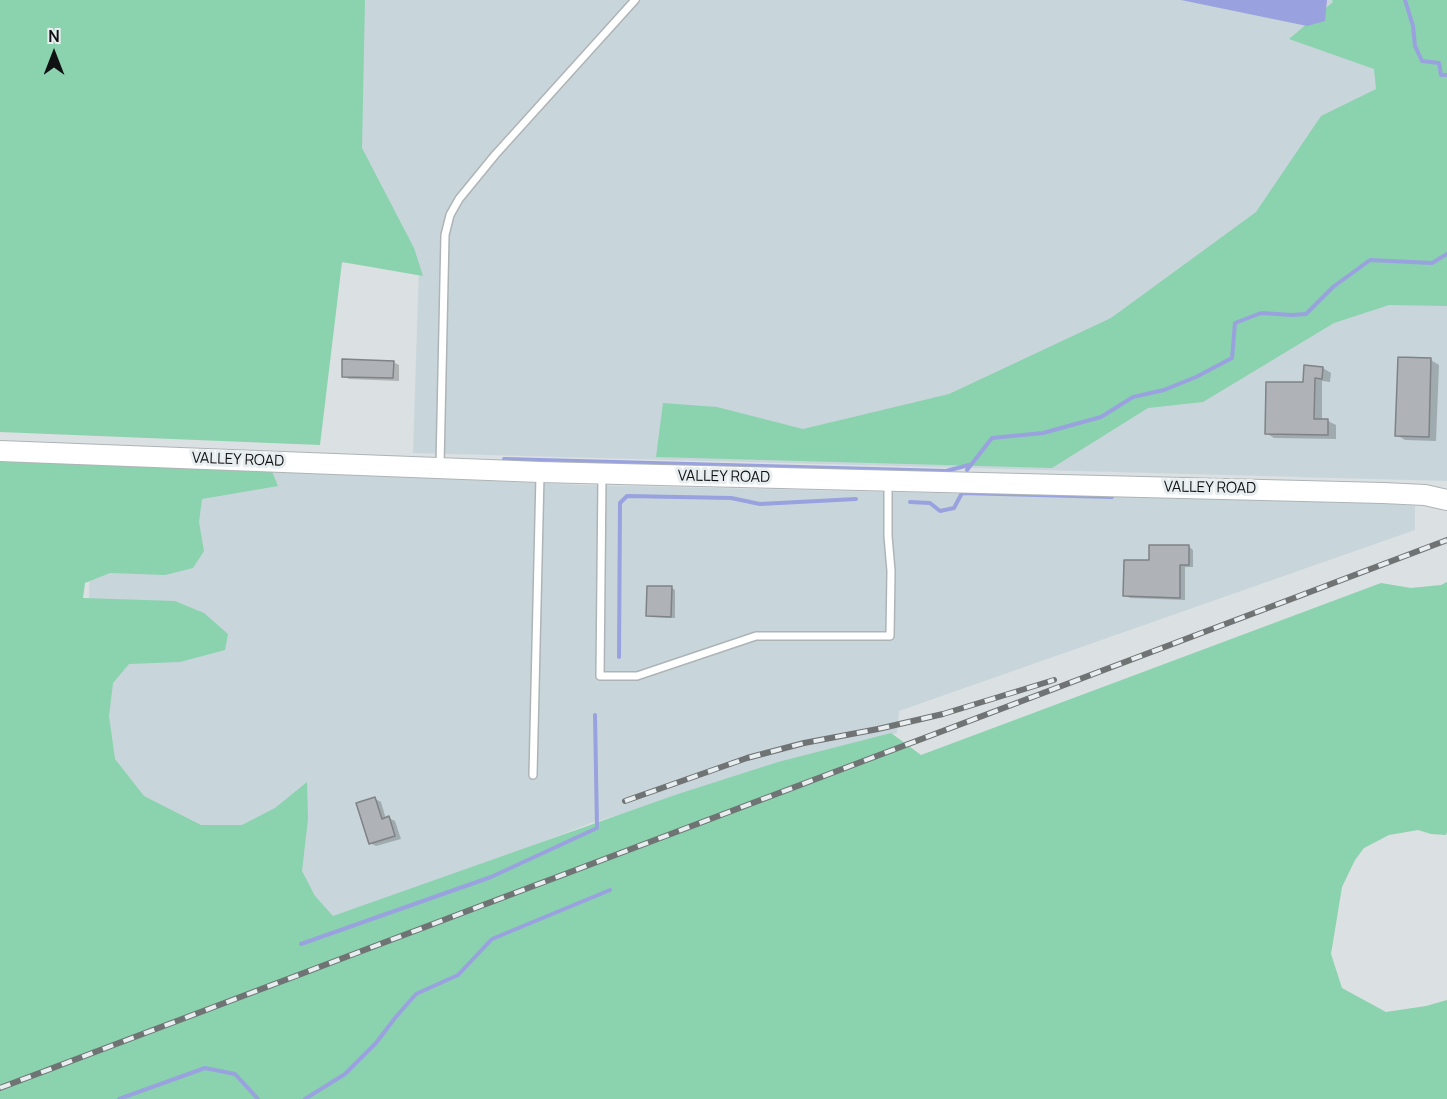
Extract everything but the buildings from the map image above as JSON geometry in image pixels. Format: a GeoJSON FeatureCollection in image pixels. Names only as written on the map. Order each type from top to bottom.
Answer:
{"type":"FeatureCollection","features":[{"type":"Feature","properties":{"kind":"street","name":"VALLEY ROAD"},"geometry":{"type":"LineString","coordinates":[[0,451],[602,474],[1383,493],[1425,495],[1447,500]]}},
{"type":"Feature","properties":{"kind":"lane"},"geometry":{"type":"LineString","coordinates":[[440,469],[445,235],[450,215],[459,199],[495,155],[635,0]]}},
{"type":"Feature","properties":{"kind":"lane"},"geometry":{"type":"LineString","coordinates":[[533,775],[540,472]]}},
{"type":"Feature","properties":{"kind":"lane"},"geometry":{"type":"LineString","coordinates":[[602,474],[600,676],[637,676],[756,636],[890,636],[891,571],[888,536],[888,482]]}},
{"type":"Feature","properties":{"kind":"shaded area"},"geometry":{"type":"Polygon","coordinates":[[[332,0],[1366,0],[1447,269],[1447,481],[413,453],[419,266],[331,262],[332,0]]]}},
{"type":"Feature","properties":{"kind":"shaded area"},"geometry":{"type":"Polygon","coordinates":[[[92,463],[583,485],[1379,503],[1415,506],[1415,530],[899,711],[897,733],[591,823],[80,1023],[92,463]]]}},
{"type":"Feature","properties":{"kind":"green space"},"geometry":{"type":"Polygon","coordinates":[[[0,0],[365,0],[362,148],[414,248],[423,276],[342,262],[320,445],[0,432],[0,0]]]}},
{"type":"Feature","properties":{"kind":"green space"},"geometry":{"type":"Polygon","coordinates":[[[1332,0],[1447,0],[1447,306],[1389,305],[1334,323],[1203,402],[1148,408],[1052,468],[656,457],[663,403],[717,407],[803,429],[949,394],[1111,318],[1256,212],[1321,116],[1376,89],[1374,69],[1289,39],[1333,2],[1332,0]]]}},
{"type":"Feature","properties":{"kind":"green space"},"geometry":{"type":"Polygon","coordinates":[[[0,461],[271,469],[278,486],[202,499],[199,522],[204,551],[193,568],[165,575],[110,573],[85,583],[83,598],[175,601],[204,613],[228,634],[225,650],[180,662],[129,664],[113,683],[109,716],[115,759],[144,796],[201,825],[242,825],[275,808],[307,782],[308,819],[302,871],[315,896],[333,916],[675,795],[778,762],[891,733],[921,755],[1381,583],[1411,588],[1441,585],[1447,582],[1447,832],[1446,835],[1431,834],[1418,830],[1389,835],[1364,848],[1355,860],[1342,887],[1331,954],[1342,988],[1386,1012],[1426,1006],[1447,1000],[1447,1099],[0,1099],[0,461]]]}},
{"type":"Feature","properties":{"kind":"water"},"geometry":{"type":"Polygon","coordinates":[[[1181,0],[1327,0],[1325,21],[1307,26],[1181,0]]]}},
{"type":"Feature","properties":{"kind":"waterway"},"geometry":{"type":"LineString","coordinates":[[1405,0],[1413,26],[1415,46],[1422,61],[1439,63],[1441,75],[1447,75]]}},
{"type":"Feature","properties":{"kind":"waterway"},"geometry":{"type":"LineString","coordinates":[[967,470],[992,438],[1043,433],[1101,417],[1133,397],[1164,390],[1196,377],[1232,358],[1235,323],[1261,313],[1306,314],[1333,287],[1370,260],[1432,263],[1447,254]]}},
{"type":"Feature","properties":{"kind":"waterway"},"geometry":{"type":"LineString","coordinates":[[504,459],[946,471],[969,465]]}},
{"type":"Feature","properties":{"kind":"waterway"},"geometry":{"type":"LineString","coordinates":[[910,502],[930,503],[940,511],[954,508],[962,493],[1112,497]]}},
{"type":"Feature","properties":{"kind":"waterway"},"geometry":{"type":"LineString","coordinates":[[619,657],[620,503],[627,496],[731,498],[760,504],[856,499]]}},
{"type":"Feature","properties":{"kind":"waterway"},"geometry":{"type":"LineString","coordinates":[[301,944],[491,877],[597,828],[595,715]]}},
{"type":"Feature","properties":{"kind":"waterway"},"geometry":{"type":"LineString","coordinates":[[305,1099],[345,1074],[376,1043],[416,994],[458,975],[492,939],[610,890]]}},
{"type":"Feature","properties":{"kind":"waterway"},"geometry":{"type":"LineString","coordinates":[[119,1099],[205,1068],[235,1074],[258,1099]]}},
{"type":"Feature","properties":{"kind":"railway"},"geometry":{"type":"LineString","coordinates":[[0,1088],[1447,540]]}},
{"type":"Feature","properties":{"kind":"railway"},"geometry":{"type":"LineString","coordinates":[[625,801],[747,758],[804,743],[943,714],[1054,680]]}}]}
